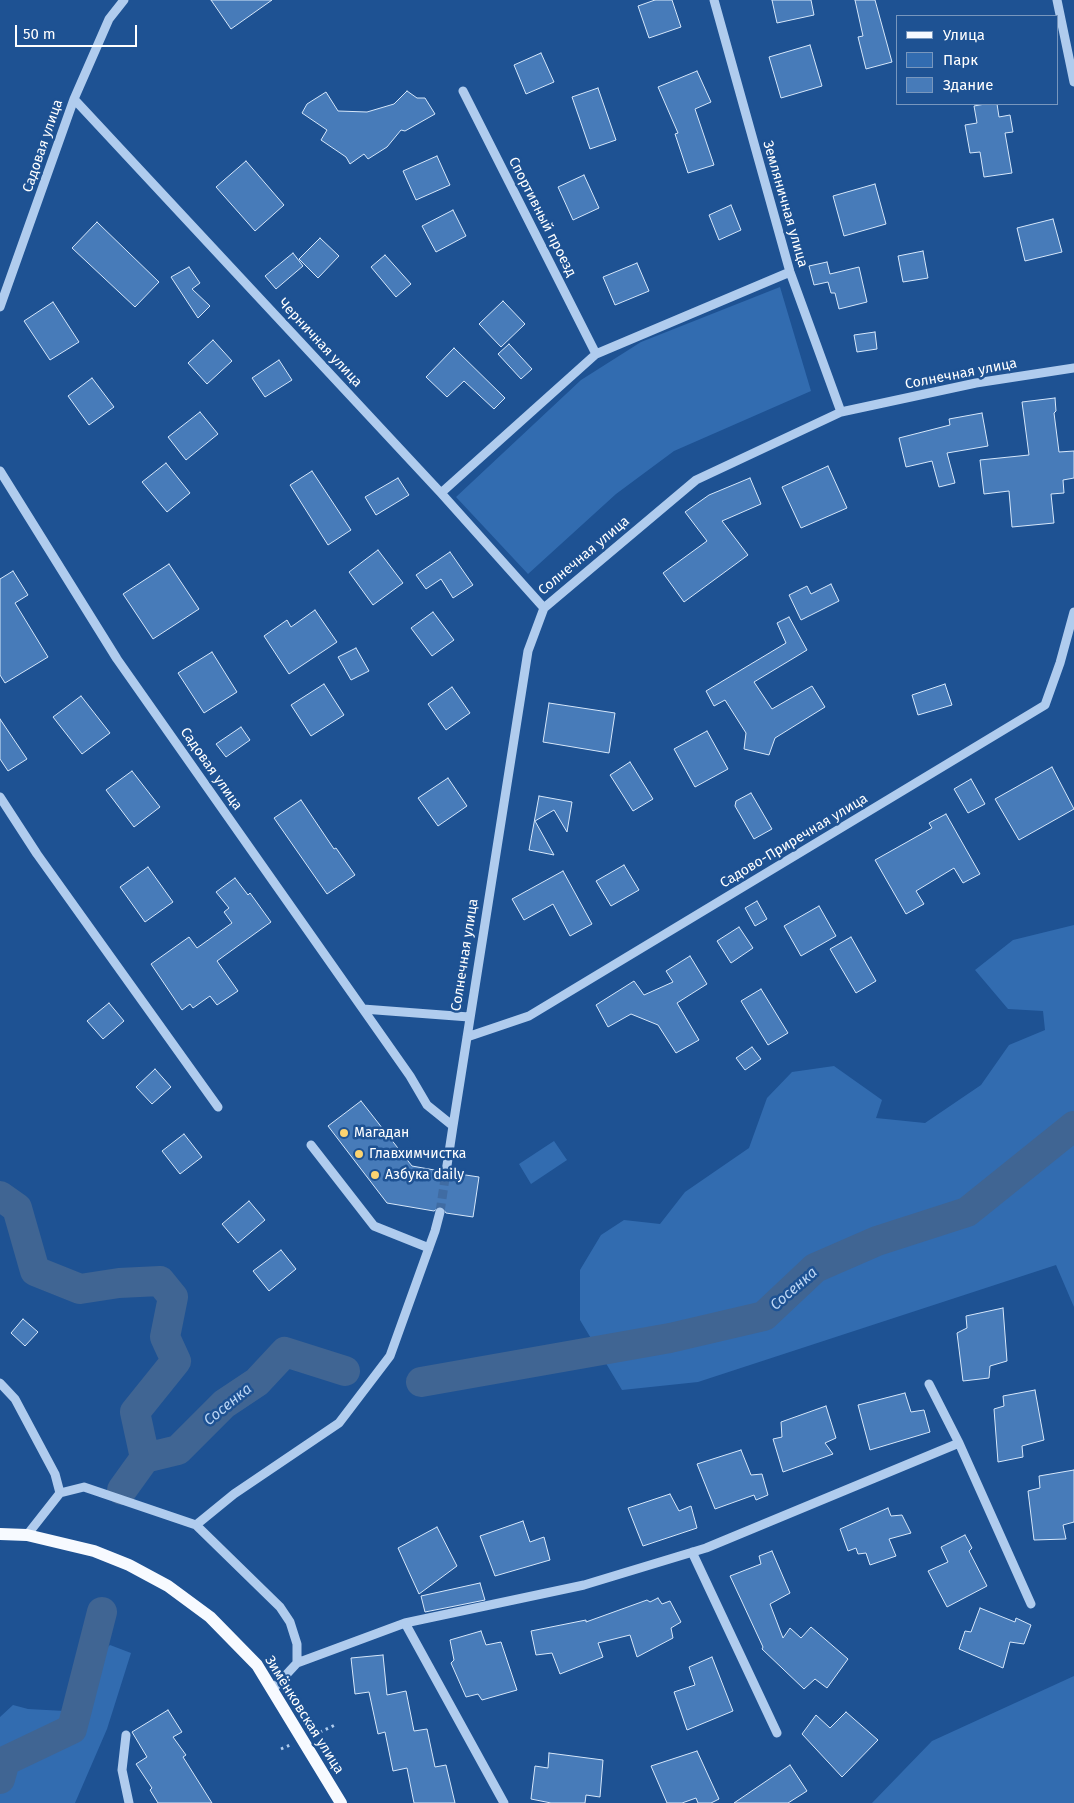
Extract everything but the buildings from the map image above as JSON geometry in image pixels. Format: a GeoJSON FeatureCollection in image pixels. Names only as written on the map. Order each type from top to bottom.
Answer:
{"type":"FeatureCollection","features":[{"type":"Feature","properties":{"kind":"main road","name":"Зимёнковская улица"},"geometry":{"type":"LineString","coordinates":[[0,1534],[27,1535],[94,1551],[128,1565],[168,1586],[210,1617],[257,1665],[341,1803]]}},
{"type":"Feature","properties":{"kind":"street","name":"Садовая улица"},"geometry":{"type":"LineString","coordinates":[[0,307],[74,99],[109,19],[124,0]]}},
{"type":"Feature","properties":{"kind":"street","name":"Земляничная улица"},"geometry":{"type":"LineString","coordinates":[[714,0],[790,272],[841,412]]}},
{"type":"Feature","properties":{"kind":"street"},"geometry":{"type":"LineString","coordinates":[[1057,0],[1074,82]]}},
{"type":"Feature","properties":{"kind":"street","name":"Спортивный проезд"},"geometry":{"type":"LineString","coordinates":[[462,91],[596,354]]}},
{"type":"Feature","properties":{"kind":"street","name":"Черничная улица"},"geometry":{"type":"LineString","coordinates":[[74,99],[441,493],[544,608]]}},
{"type":"Feature","properties":{"kind":"street"},"geometry":{"type":"LineString","coordinates":[[441,493],[596,354],[790,272]]}},
{"type":"Feature","properties":{"kind":"street","name":"Солнечная улица"},"geometry":{"type":"LineString","coordinates":[[446,1172],[528,651],[544,608],[696,480],[841,412],[976,382],[1074,368]]}},
{"type":"Feature","properties":{"kind":"street","name":"Садовая улица"},"geometry":{"type":"LineString","coordinates":[[0,471],[117,659],[410,1076],[427,1105],[453,1126]]}},
{"type":"Feature","properties":{"kind":"street","name":"Садово-Приречная улица"},"geometry":{"type":"LineString","coordinates":[[467,1038],[529,1016],[1045,705],[1060,663],[1074,612]]}},
{"type":"Feature","properties":{"kind":"street"},"geometry":{"type":"LineString","coordinates":[[0,797],[37,854],[218,1106]]}},
{"type":"Feature","properties":{"kind":"street"},"geometry":{"type":"LineString","coordinates":[[363,1009],[469,1017]]}},
{"type":"Feature","properties":{"kind":"street"},"geometry":{"type":"LineString","coordinates":[[311,1145],[374,1226],[429,1248]]}},
{"type":"Feature","properties":{"kind":"street"},"geometry":{"type":"LineString","coordinates":[[196,1525],[234,1494],[339,1423],[390,1356],[440,1212]]}},
{"type":"Feature","properties":{"kind":"street"},"geometry":{"type":"LineString","coordinates":[[0,1383],[15,1399],[55,1474],[60,1493]]}},
{"type":"Feature","properties":{"kind":"street"},"geometry":{"type":"LineString","coordinates":[[929,1384],[959,1443],[1031,1604]]}},
{"type":"Feature","properties":{"kind":"street"},"geometry":{"type":"LineString","coordinates":[[273,1689],[297,1663],[405,1623],[584,1585],[692,1552],[959,1443]]}},
{"type":"Feature","properties":{"kind":"street"},"geometry":{"type":"LineString","coordinates":[[27,1535],[60,1493],[84,1487],[196,1525],[280,1607],[290,1622],[297,1644],[297,1663]]}},
{"type":"Feature","properties":{"kind":"street"},"geometry":{"type":"LineString","coordinates":[[692,1552],[777,1733]]}},
{"type":"Feature","properties":{"kind":"street"},"geometry":{"type":"LineString","coordinates":[[405,1623],[504,1803]]}},
{"type":"Feature","properties":{"kind":"street"},"geometry":{"type":"LineString","coordinates":[[126,1735],[122,1770],[129,1803]]}},
{"type":"Feature","properties":{"kind":"green space"},"geometry":{"type":"Polygon","coordinates":[[[780,287],[811,391],[674,451],[616,494],[528,574],[456,497],[581,380],[641,342],[780,287]]]}},
{"type":"Feature","properties":{"kind":"green space"},"geometry":{"type":"Polygon","coordinates":[[[1074,925],[1074,1307],[1056,1265],[698,1382],[622,1390],[580,1320],[580,1270],[601,1235],[624,1220],[660,1224],[685,1192],[749,1148],[767,1098],[792,1072],[834,1066],[882,1100],[876,1118],[925,1123],[981,1085],[1009,1045],[1045,1030],[1043,1011],[1008,1009],[975,970],[1013,940],[1074,925]]]}},
{"type":"Feature","properties":{"kind":"green space"},"geometry":{"type":"Polygon","coordinates":[[[554,1141],[567,1160],[531,1184],[519,1164],[554,1141]]]}},
{"type":"Feature","properties":{"kind":"green space"},"geometry":{"type":"Polygon","coordinates":[[[110,1645],[131,1653],[107,1729],[75,1803],[0,1803],[0,1717],[13,1705],[28,1709],[65,1711],[86,1666],[110,1645]]]}},
{"type":"Feature","properties":{"kind":"green space"},"geometry":{"type":"Polygon","coordinates":[[[1074,1676],[1074,1803],[872,1803],[932,1741],[1074,1676]]]}},
{"type":"Feature","properties":{"kind":"waterway","name":"Сосенка"},"geometry":{"type":"LineString","coordinates":[[421,1382],[670,1338],[764,1316],[815,1268],[877,1241],[967,1212],[1074,1126]]}},
{"type":"Feature","properties":{"kind":"waterway"},"geometry":{"type":"LineString","coordinates":[[0,1196],[17,1208],[35,1271],[80,1289],[119,1283],[160,1281],[173,1297],[165,1337],[176,1361],[135,1412],[145,1458]]}},
{"type":"Feature","properties":{"kind":"waterway","name":"Сосенка"},"geometry":{"type":"LineString","coordinates":[[122,1490],[145,1458],[178,1450],[224,1404],[257,1382],[285,1352],[345,1371]]}},
{"type":"Feature","properties":{"kind":"waterway","name":"Сосенка"},"geometry":{"type":"LineString","coordinates":[[0,1779],[5,1761],[72,1729],[102,1612]]}},
{"type":"Feature","properties":{"kind":"tunnel"},"geometry":{"type":"LineString","coordinates":[[440,1212],[446,1172]]}},
{"type":"Feature","properties":{"kind":"place","name":"Магадан"},"geometry":{"type":"Point","coordinates":[344,1133]}},
{"type":"Feature","properties":{"kind":"place","name":"Главхимчистка"},"geometry":{"type":"Point","coordinates":[359,1154]}},
{"type":"Feature","properties":{"kind":"place","name":"Азбука daily"},"geometry":{"type":"Point","coordinates":[375,1175]}}]}
